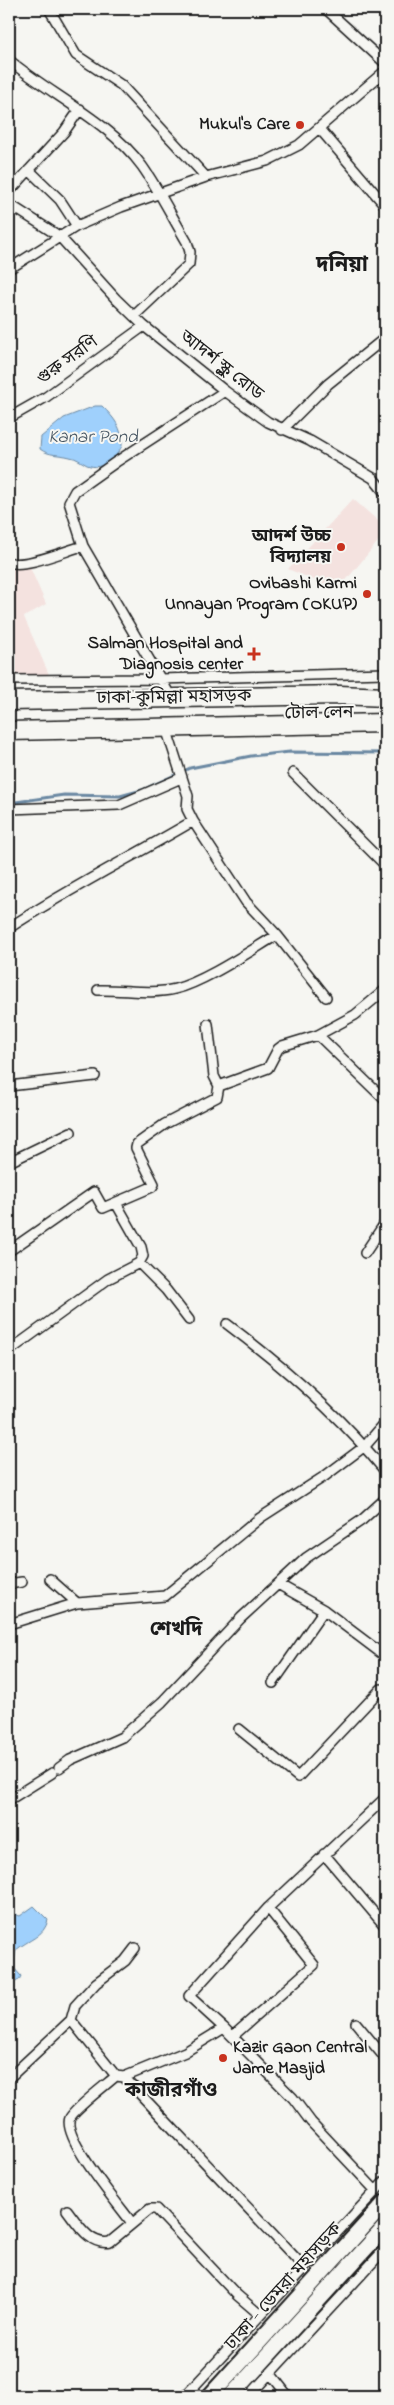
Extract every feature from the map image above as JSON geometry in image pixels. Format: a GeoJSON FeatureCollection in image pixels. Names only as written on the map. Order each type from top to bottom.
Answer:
{"type":"FeatureCollection","features":[{"type":"Feature","properties":{"kind":"highway","name":"ঢাকা–কুমিল্লা মহাসড়ক"},"geometry":{"type":"LineString","coordinates":[[18,693],[171,697],[340,695],[385,697]]}},
{"type":"Feature","properties":{"kind":"highway","name":"টোল লেন"},"geometry":{"type":"LineString","coordinates":[[252,714],[385,713]]}},
{"type":"Feature","properties":{"kind":"highway","name":"ঢাকা–কুমিল্লা মহাসড়ক"},"geometry":{"type":"LineString","coordinates":[[9,720],[252,714]]}},
{"type":"Feature","properties":{"kind":"highway"},"geometry":{"type":"LineString","coordinates":[[9,731],[385,723]]}},
{"type":"Feature","properties":{"kind":"main road","name":"ঢাকা–কুমিল্লা মহাসড়ক"},"geometry":{"type":"LineString","coordinates":[[340,695],[385,690]]}},
{"type":"Feature","properties":{"kind":"main road","name":"ঢাকা - ডেমরা মহাসড়ক"},"geometry":{"type":"LineString","coordinates":[[210,2396],[385,2203]]}},
{"type":"Feature","properties":{"kind":"main road","name":"ঢাকা - ডেমরা মহাসড়ক"},"geometry":{"type":"LineString","coordinates":[[231,2396],[385,2226]]}},
{"type":"Feature","properties":{"kind":"street"},"geometry":{"type":"LineString","coordinates":[[49,9],[76,55],[121,85],[206,177]]}},
{"type":"Feature","properties":{"kind":"street"},"geometry":{"type":"LineString","coordinates":[[326,9],[385,63]]}},
{"type":"Feature","properties":{"kind":"street"},"geometry":{"type":"LineString","coordinates":[[9,60],[53,94],[80,109],[126,148],[142,166],[187,242],[190,252],[189,264],[135,315]]}},
{"type":"Feature","properties":{"kind":"street"},"geometry":{"type":"LineString","coordinates":[[9,269],[76,226],[158,193],[206,177],[267,161],[299,145],[320,129],[385,71]]}},
{"type":"Feature","properties":{"kind":"street"},"geometry":{"type":"LineString","coordinates":[[9,192],[64,132],[80,109]]}},
{"type":"Feature","properties":{"kind":"street"},"geometry":{"type":"LineString","coordinates":[[320,129],[384,204]]}},
{"type":"Feature","properties":{"kind":"street"},"geometry":{"type":"LineString","coordinates":[[29,170],[60,200],[76,226]]}},
{"type":"Feature","properties":{"kind":"street","name":"আদর্শ স্কুল রোড"},"geometry":{"type":"LineString","coordinates":[[9,204],[59,236],[116,299],[135,315],[144,326],[225,391],[268,422],[282,430],[310,441],[373,478],[385,493]]}},
{"type":"Feature","properties":{"kind":"street","name":"গুরু সরণি"},"geometry":{"type":"LineString","coordinates":[[9,418],[46,397],[144,326]]}},
{"type":"Feature","properties":{"kind":"street"},"geometry":{"type":"LineString","coordinates":[[282,430],[328,384],[385,338]]}},
{"type":"Feature","properties":{"kind":"street"},"geometry":{"type":"LineString","coordinates":[[171,697],[83,546],[70,511],[69,502],[75,492],[225,391]]}},
{"type":"Feature","properties":{"kind":"street"},"geometry":{"type":"LineString","coordinates":[[9,562],[13,564],[36,560],[83,546]]}},
{"type":"Feature","properties":{"kind":"street"},"geometry":{"type":"LineString","coordinates":[[9,680],[18,693],[160,679],[385,673]]}},
{"type":"Feature","properties":{"kind":"street"},"geometry":{"type":"LineString","coordinates":[[166,728],[188,796],[187,809],[193,821],[246,902],[277,935],[326,997]]}},
{"type":"Feature","properties":{"kind":"street"},"geometry":{"type":"LineString","coordinates":[[9,809],[119,805],[180,774]]}},
{"type":"Feature","properties":{"kind":"street"},"geometry":{"type":"LineString","coordinates":[[293,774],[385,865]]}},
{"type":"Feature","properties":{"kind":"street"},"geometry":{"type":"LineString","coordinates":[[9,928],[193,821]]}},
{"type":"Feature","properties":{"kind":"street"},"geometry":{"type":"LineString","coordinates":[[98,990],[158,992],[176,989],[235,960],[277,935]]}},
{"type":"Feature","properties":{"kind":"street"},"geometry":{"type":"LineString","coordinates":[[219,1086],[268,1068],[278,1049],[282,1046],[318,1036],[355,1015],[385,990]]}},
{"type":"Feature","properties":{"kind":"street"},"geometry":{"type":"LineString","coordinates":[[9,1251],[94,1192],[103,1208],[154,1184],[136,1148],[137,1144],[165,1124],[218,1097],[219,1086],[214,1076],[208,1024]]}},
{"type":"Feature","properties":{"kind":"street"},"geometry":{"type":"LineString","coordinates":[[318,1036],[385,1100]]}},
{"type":"Feature","properties":{"kind":"street"},"geometry":{"type":"LineString","coordinates":[[9,1086],[94,1076]]}},
{"type":"Feature","properties":{"kind":"street"},"geometry":{"type":"LineString","coordinates":[[9,1162],[70,1132]]}},
{"type":"Feature","properties":{"kind":"street"},"geometry":{"type":"LineString","coordinates":[[9,1351],[108,1279],[139,1262],[143,1256],[142,1247],[116,1202]]}},
{"type":"Feature","properties":{"kind":"street"},"geometry":{"type":"LineString","coordinates":[[365,1253],[385,1223]]}},
{"type":"Feature","properties":{"kind":"street"},"geometry":{"type":"LineString","coordinates":[[139,1262],[166,1290],[189,1320]]}},
{"type":"Feature","properties":{"kind":"street"},"geometry":{"type":"LineString","coordinates":[[228,1324],[265,1352],[365,1446],[385,1471]]}},
{"type":"Feature","properties":{"kind":"street"},"geometry":{"type":"LineString","coordinates":[[9,1624],[77,1603],[165,1596],[260,1518],[325,1476],[365,1446],[385,1423]]}},
{"type":"Feature","properties":{"kind":"street"},"geometry":{"type":"LineString","coordinates":[[9,1800],[56,1771],[70,1760],[122,1737],[162,1702],[241,1618],[306,1558],[362,1520],[385,1499]]}},
{"type":"Feature","properties":{"kind":"street"},"geometry":{"type":"LineString","coordinates":[[50,1579],[77,1603]]}},
{"type":"Feature","properties":{"kind":"street"},"geometry":{"type":"LineString","coordinates":[[9,1584],[22,1582]]}},
{"type":"Feature","properties":{"kind":"street"},"geometry":{"type":"LineString","coordinates":[[278,1584],[324,1610],[385,1656]]}},
{"type":"Feature","properties":{"kind":"street"},"geometry":{"type":"LineString","coordinates":[[273,1683],[324,1610]]}},
{"type":"Feature","properties":{"kind":"street"},"geometry":{"type":"LineString","coordinates":[[239,1730],[298,1778],[381,1689],[385,1693]]}},
{"type":"Feature","properties":{"kind":"street"},"geometry":{"type":"LineString","coordinates":[[376,2191],[312,2122],[293,2098],[233,2036],[189,1996],[268,1908],[385,1798]]}},
{"type":"Feature","properties":{"kind":"street"},"geometry":{"type":"LineString","coordinates":[[324,1854],[385,1926]]}},
{"type":"Feature","properties":{"kind":"street"},"geometry":{"type":"LineString","coordinates":[[233,2036],[314,1965],[268,1908]]}},
{"type":"Feature","properties":{"kind":"street"},"geometry":{"type":"LineString","coordinates":[[9,2078],[71,2020],[75,2006],[96,1983],[125,1961],[135,1948]]}},
{"type":"Feature","properties":{"kind":"street"},"geometry":{"type":"LineString","coordinates":[[71,2020],[120,2076],[304,2267]]}},
{"type":"Feature","properties":{"kind":"street"},"geometry":{"type":"LineString","coordinates":[[356,2023],[385,2058]]}},
{"type":"Feature","properties":{"kind":"street"},"geometry":{"type":"LineString","coordinates":[[132,2223],[87,2162],[68,2127],[70,2117],[120,2076],[185,2052],[224,2028]]}},
{"type":"Feature","properties":{"kind":"street"},"geometry":{"type":"LineString","coordinates":[[185,2396],[259,2314],[385,2181]]}},
{"type":"Feature","properties":{"kind":"street"},"geometry":{"type":"LineString","coordinates":[[66,2210],[91,2239],[104,2243],[110,2242],[150,2209],[156,2209],[237,2294],[259,2314]]}},
{"type":"Feature","properties":{"kind":"street"},"geometry":{"type":"LineString","coordinates":[[249,2396],[385,2249]]}},
{"type":"Feature","properties":{"kind":"street"},"geometry":{"type":"LineString","coordinates":[[270,2373],[288,2396]]}},
{"type":"Feature","properties":{"kind":"shaded area"},"geometry":{"type":"Polygon","coordinates":[[[353,499],[385,527],[385,533],[338,590],[288,569],[353,499]]]}},
{"type":"Feature","properties":{"kind":"shaded area"},"geometry":{"type":"Polygon","coordinates":[[[28,563],[46,604],[24,617],[50,677],[9,678],[9,571],[28,563]]]}},
{"type":"Feature","properties":{"kind":"water","name":"Kanar Pond"},"geometry":{"type":"Polygon","coordinates":[[[95,406],[102,406],[106,410],[114,419],[121,434],[122,446],[108,463],[98,466],[87,465],[75,458],[51,454],[40,449],[41,437],[64,418],[95,406]]]}},
{"type":"Feature","properties":{"kind":"water"},"geometry":{"type":"Polygon","coordinates":[[[34,1906],[48,1920],[40,1934],[16,1950],[13,1967],[21,1976],[19,1980],[9,1985],[9,1912],[20,1916],[34,1906]]]}},
{"type":"Feature","properties":{"kind":"waterway"},"geometry":{"type":"LineString","coordinates":[[9,803],[64,795],[120,796],[142,790],[190,768],[251,756],[290,752],[385,753]]}},
{"type":"Feature","properties":{"kind":"place","name":"Mukul's Care"},"geometry":{"type":"Point","coordinates":[300,125]}},
{"type":"Feature","properties":{"kind":"place","name":"আদর্শ উচ্চ বিদ্যালয়"},"geometry":{"type":"Point","coordinates":[341,547]}},
{"type":"Feature","properties":{"kind":"place","name":"Ovibashi Karmi Unnayan Program (OKUP)"},"geometry":{"type":"Point","coordinates":[367,594]}},
{"type":"Feature","properties":{"kind":"place","name":"Salman Hospital and Diagnosis center"},"geometry":{"type":"Point","coordinates":[254,654]}},
{"type":"Feature","properties":{"kind":"place","name":"Kazir Gaon Central Jame Masjid"},"geometry":{"type":"Point","coordinates":[223,2058]}},
{"type":"Feature","properties":{"kind":"district","name":"দনিয়া"},"geometry":{"type":"Point","coordinates":[342,266]}},
{"type":"Feature","properties":{"kind":"district","name":"শেখদি"},"geometry":{"type":"Point","coordinates":[176,1630]}},
{"type":"Feature","properties":{"kind":"district","name":"কাজীরগাঁও"},"geometry":{"type":"Point","coordinates":[171,2091]}}]}
